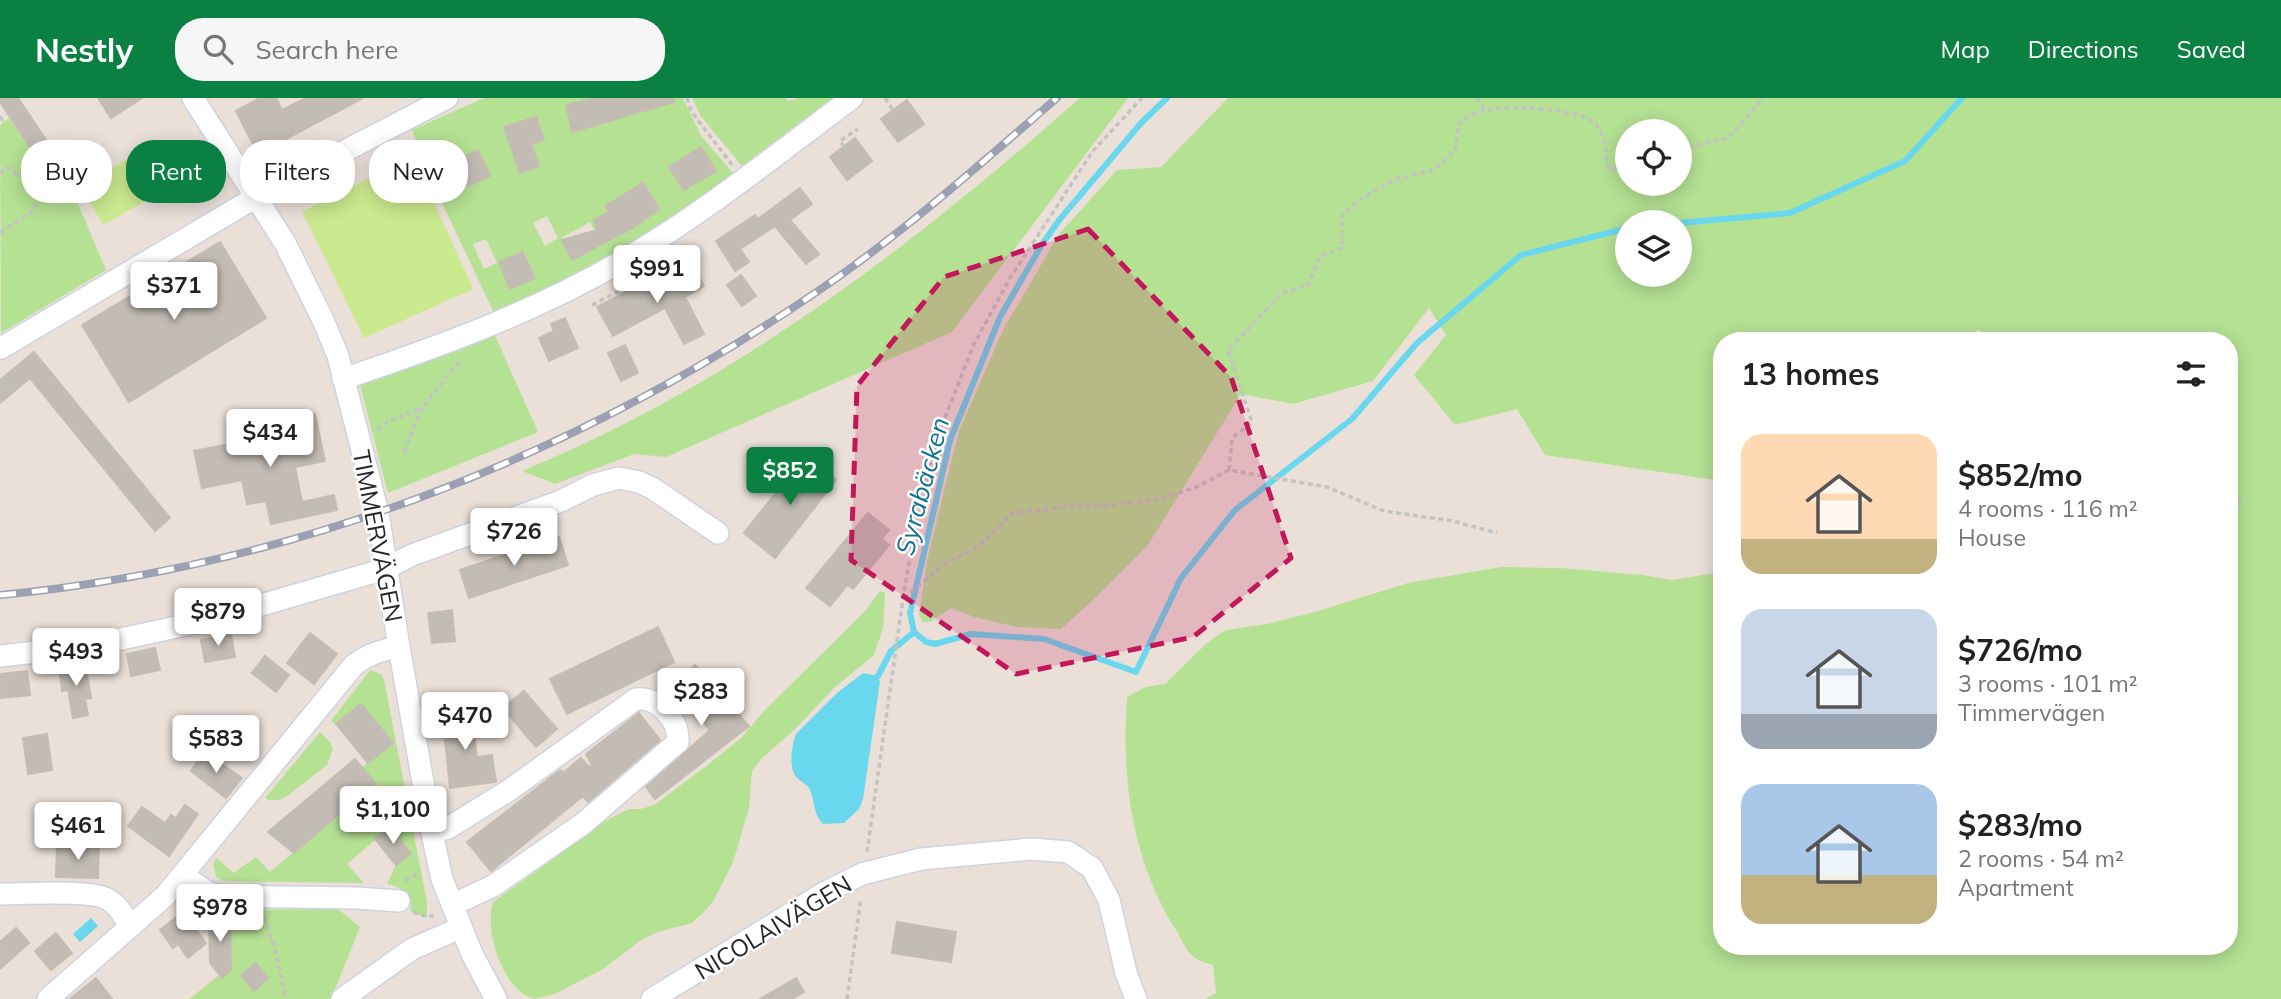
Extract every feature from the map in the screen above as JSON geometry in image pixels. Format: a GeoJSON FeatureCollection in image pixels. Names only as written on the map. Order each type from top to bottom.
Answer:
{"type":"FeatureCollection","features":[{"type":"Feature","properties":{"kind":"street","name":"TIMMERVÄGEN"},"geometry":{"type":"LineString","coordinates":[[193,98],[240,172]]}},
{"type":"Feature","properties":{"kind":"street"},"geometry":{"type":"LineString","coordinates":[[355,146],[447,98]]}},
{"type":"Feature","properties":{"kind":"street"},"geometry":{"type":"LineString","coordinates":[[343,379],[451,342],[621,262],[677,228],[852,98]]}},
{"type":"Feature","properties":{"kind":"street"},"geometry":{"type":"LineString","coordinates":[[1,347],[246,203]]}},
{"type":"Feature","properties":{"kind":"street","name":"TIMMERVÄGEN"},"geometry":{"type":"LineString","coordinates":[[260,203],[285,243],[338,356],[378,513],[385,569],[442,879],[460,928],[496,999]]}},
{"type":"Feature","properties":{"kind":"street"},"geometry":{"type":"LineString","coordinates":[[0,656],[128,639],[213,619],[385,569],[412,555],[561,501],[593,485],[619,478],[652,488],[718,533]]}},
{"type":"Feature","properties":{"kind":"street"},"geometry":{"type":"LineString","coordinates":[[48,999],[165,895],[354,665],[364,657],[381,650],[399,647]]}},
{"type":"Feature","properties":{"kind":"street"},"geometry":{"type":"LineString","coordinates":[[432,833],[448,828],[508,791],[636,699],[646,698],[657,704],[672,717],[679,732],[678,742],[584,823],[493,886],[452,905]]}},
{"type":"Feature","properties":{"kind":"street","name":"NICOLAIVÄGEN"},"geometry":{"type":"LineString","coordinates":[[652,999],[824,893],[863,883],[921,859],[1031,849],[1064,852],[1093,868],[1109,900],[1126,973],[1136,999]]}},
{"type":"Feature","properties":{"kind":"street"},"geometry":{"type":"LineString","coordinates":[[182,875],[209,893],[225,897],[399,901]]}},
{"type":"Feature","properties":{"kind":"street"},"geometry":{"type":"LineString","coordinates":[[0,894],[90,894],[106,898],[120,909],[131,926]]}},
{"type":"Feature","properties":{"kind":"street"},"geometry":{"type":"LineString","coordinates":[[342,999],[412,949],[460,928]]}},
{"type":"Feature","properties":{"kind":"path"},"geometry":{"type":"LineString","coordinates":[[687,98],[691,111],[743,179]]}},
{"type":"Feature","properties":{"kind":"path"},"geometry":{"type":"LineString","coordinates":[[885,98],[893,110]]}},
{"type":"Feature","properties":{"kind":"path"},"geometry":{"type":"LineString","coordinates":[[847,999],[916,520],[939,433],[973,346],[1010,278],[1093,151],[1142,98]]}},
{"type":"Feature","properties":{"kind":"path"},"geometry":{"type":"LineString","coordinates":[[1476,98],[1486,110]]}},
{"type":"Feature","properties":{"kind":"path"},"geometry":{"type":"LineString","coordinates":[[1692,146],[1728,138],[1764,98]]}},
{"type":"Feature","properties":{"kind":"path"},"geometry":{"type":"LineString","coordinates":[[1229,470],[1232,438],[1252,422],[1228,350],[1281,294],[1308,285],[1320,257],[1342,248],[1343,214],[1362,198],[1396,179],[1433,170],[1455,151],[1459,123],[1472,114],[1486,110],[1544,109],[1586,116],[1598,126],[1608,169],[1615,168]]}},
{"type":"Feature","properties":{"kind":"path"},"geometry":{"type":"LineString","coordinates":[[844,147],[840,141],[858,129]]}},
{"type":"Feature","properties":{"kind":"path"},"geometry":{"type":"LineString","coordinates":[[0,173],[8,167],[18,177],[33,167],[46,186],[33,211],[0,233]]}},
{"type":"Feature","properties":{"kind":"path"},"geometry":{"type":"LineString","coordinates":[[657,279],[667,274],[668,277]]}},
{"type":"Feature","properties":{"kind":"path"},"geometry":{"type":"LineString","coordinates":[[592,305],[617,292],[619,295]]}},
{"type":"Feature","properties":{"kind":"path"},"geometry":{"type":"LineString","coordinates":[[404,452],[422,408],[462,357]]}},
{"type":"Feature","properties":{"kind":"path"},"geometry":{"type":"LineString","coordinates":[[360,445],[387,422],[422,408]]}},
{"type":"Feature","properties":{"kind":"path"},"geometry":{"type":"LineString","coordinates":[[903,600],[943,565],[980,545],[1013,513],[1164,498],[1195,487],[1229,470],[1327,487],[1384,510],[1453,521],[1497,533]]}},
{"type":"Feature","properties":{"kind":"path"},"geometry":{"type":"LineString","coordinates":[[854,896],[863,883]]}},
{"type":"Feature","properties":{"kind":"path"},"geometry":{"type":"LineString","coordinates":[[259,897],[275,949],[286,999]]}},
{"type":"Feature","properties":{"kind":"highlighted area"},"geometry":{"type":"Polygon","coordinates":[[[1088,229],[1231,377],[1291,558],[1193,637],[1016,674],[851,560],[857,386],[944,277],[1088,229]]]}},
{"type":"Feature","properties":{"kind":"green space"},"geometry":{"type":"Polygon","coordinates":[[[484,98],[595,98],[566,105],[573,132],[606,123],[600,98],[633,114],[658,106],[656,98],[683,98],[701,136],[733,173],[648,233],[588,267],[494,313],[442,203],[468,203],[468,186],[489,176],[478,150],[468,155],[468,140],[416,140],[412,130],[484,98]],[[536,117],[505,127],[539,166],[531,144],[544,139],[536,117]],[[700,147],[669,167],[684,190],[715,171],[700,147]],[[643,183],[606,206],[621,232],[659,209],[643,183]],[[547,216],[533,223],[545,246],[558,238],[547,216]],[[590,222],[561,238],[572,260],[601,244],[590,222]],[[486,239],[473,244],[484,269],[497,263],[486,239]],[[524,251],[509,258],[510,263],[501,268],[510,288],[535,277],[524,251]]]}},
{"type":"Feature","properties":{"kind":"green space"},"geometry":{"type":"Polygon","coordinates":[[[692,98],[785,98],[789,101],[799,98],[832,98],[742,166],[700,115],[692,98]]]}},
{"type":"Feature","properties":{"kind":"green space"},"geometry":{"type":"Polygon","coordinates":[[[1080,98],[1128,98],[952,332],[666,457],[634,454],[555,484],[522,471],[599,436],[674,397],[816,308],[951,207],[1080,98]]]}},
{"type":"Feature","properties":{"kind":"green space"},"geometry":{"type":"Polygon","coordinates":[[[1228,98],[2281,98],[2281,999],[1205,999],[1216,993],[1213,965],[1196,958],[1186,948],[1161,904],[1140,847],[1128,788],[1127,697],[1146,687],[1165,684],[1208,642],[1226,630],[1267,624],[1315,612],[1408,583],[1501,567],[1560,568],[1672,580],[1713,573],[1713,955],[2238,955],[2238,332],[1982,332],[1979,329],[1975,332],[1713,332],[1713,480],[1545,455],[1517,409],[1455,425],[1414,375],[1446,335],[1429,308],[1373,381],[1293,404],[1241,394],[1148,545],[1061,629],[1017,627],[974,617],[951,608],[930,622],[923,622],[919,615],[928,557],[959,431],[1003,330],[1059,234],[1117,170],[1161,167],[1228,98]]]}},
{"type":"Feature","properties":{"kind":"green space"},"geometry":{"type":"Polygon","coordinates":[[[9,118],[24,140],[21,140],[21,203],[78,203],[106,270],[1,333],[0,125],[9,118]]]}},
{"type":"Feature","properties":{"kind":"green space"},"geometry":{"type":"Polygon","coordinates":[[[126,160],[126,203],[142,203],[103,225],[91,203],[112,203],[112,168],[126,160]]]}},
{"type":"Feature","properties":{"kind":"green space"},"geometry":{"type":"Polygon","coordinates":[[[369,178],[369,203],[434,203],[473,289],[364,338],[302,212],[320,203],[355,203],[355,185],[369,178]]]}},
{"type":"Feature","properties":{"kind":"green space"},"geometry":{"type":"Polygon","coordinates":[[[493,331],[538,432],[388,493],[359,381],[493,331]]]}},
{"type":"Feature","properties":{"kind":"green space"},"geometry":{"type":"Polygon","coordinates":[[[880,591],[885,593],[883,628],[874,655],[835,687],[752,771],[749,808],[733,862],[706,910],[692,923],[658,932],[641,940],[603,969],[555,994],[534,999],[513,984],[498,958],[494,943],[491,928],[493,902],[593,827],[629,809],[654,805],[704,768],[741,738],[764,711],[865,611],[880,591]]]}},
{"type":"Feature","properties":{"kind":"green space"},"geometry":{"type":"Polygon","coordinates":[[[370,670],[381,674],[384,680],[427,902],[427,917],[411,912],[405,893],[398,887],[387,884],[396,865],[410,853],[389,828],[347,864],[364,883],[224,881],[216,877],[213,864],[217,858],[233,873],[256,857],[270,872],[375,784],[362,768],[393,742],[361,704],[336,724],[331,721],[370,670]]]}},
{"type":"Feature","properties":{"kind":"green space"},"geometry":{"type":"Polygon","coordinates":[[[320,732],[333,749],[327,765],[286,797],[279,800],[265,798],[320,732]]]}},
{"type":"Feature","properties":{"kind":"green space"},"geometry":{"type":"Polygon","coordinates":[[[338,909],[360,927],[331,999],[189,999],[228,968],[229,910],[338,909]]]}},
{"type":"Feature","properties":{"kind":"water"},"geometry":{"type":"Polygon","coordinates":[[[863,673],[878,676],[880,682],[863,799],[859,809],[844,823],[823,824],[816,813],[809,788],[796,777],[792,767],[796,734],[837,693],[863,673]]]}},
{"type":"Feature","properties":{"kind":"water"},"geometry":{"type":"Polygon","coordinates":[[[91,918],[98,926],[80,942],[73,934],[91,918]]]}},
{"type":"Feature","properties":{"kind":"building"},"geometry":{"type":"Polygon","coordinates":[[[0,98],[18,98],[46,140],[25,140],[0,98]]]}},
{"type":"Feature","properties":{"kind":"building"},"geometry":{"type":"Polygon","coordinates":[[[98,98],[142,98],[111,118],[98,98]]]}},
{"type":"Feature","properties":{"kind":"building"},"geometry":{"type":"Polygon","coordinates":[[[260,98],[276,98],[282,110],[306,98],[363,98],[284,140],[251,140],[236,111],[260,98]]]}},
{"type":"Feature","properties":{"kind":"building"},"geometry":{"type":"Polygon","coordinates":[[[595,98],[673,98],[674,102],[572,132],[566,105],[595,98]]]}},
{"type":"Feature","properties":{"kind":"building"},"geometry":{"type":"Polygon","coordinates":[[[907,100],[924,124],[898,142],[881,119],[907,100]]]}},
{"type":"Feature","properties":{"kind":"building"},"geometry":{"type":"Polygon","coordinates":[[[536,117],[544,140],[531,144],[539,166],[520,173],[504,127],[536,117]]]}},
{"type":"Feature","properties":{"kind":"building"},"geometry":{"type":"Polygon","coordinates":[[[855,138],[872,161],[847,180],[830,157],[855,138]]]}},
{"type":"Feature","properties":{"kind":"building"},"geometry":{"type":"Polygon","coordinates":[[[701,147],[716,171],[684,190],[669,167],[701,147]]]}},
{"type":"Feature","properties":{"kind":"building"},"geometry":{"type":"Polygon","coordinates":[[[478,150],[490,176],[468,186],[468,155],[478,150]]]}},
{"type":"Feature","properties":{"kind":"building"},"geometry":{"type":"Polygon","coordinates":[[[643,183],[659,209],[634,227],[572,260],[562,240],[597,230],[594,220],[609,212],[605,206],[643,183]]]}},
{"type":"Feature","properties":{"kind":"building"},"geometry":{"type":"Polygon","coordinates":[[[800,188],[812,204],[790,220],[819,254],[806,264],[775,226],[740,249],[749,262],[735,271],[716,241],[755,215],[758,219],[800,188]]]}},
{"type":"Feature","properties":{"kind":"building"},"geometry":{"type":"Polygon","coordinates":[[[220,242],[266,318],[129,402],[82,325],[220,242]]]}},
{"type":"Feature","properties":{"kind":"building"},"geometry":{"type":"Polygon","coordinates":[[[523,252],[535,278],[510,289],[499,262],[523,252]]]}},
{"type":"Feature","properties":{"kind":"building"},"geometry":{"type":"Polygon","coordinates":[[[691,263],[704,286],[685,297],[704,334],[684,344],[665,308],[613,336],[597,307],[637,286],[640,292],[691,263]]]}},
{"type":"Feature","properties":{"kind":"building"},"geometry":{"type":"Polygon","coordinates":[[[741,275],[756,296],[742,306],[727,285],[741,275]]]}},
{"type":"Feature","properties":{"kind":"building"},"geometry":{"type":"Polygon","coordinates":[[[565,318],[578,348],[549,361],[539,338],[554,331],[551,324],[565,318]]]}},
{"type":"Feature","properties":{"kind":"building"},"geometry":{"type":"Polygon","coordinates":[[[625,345],[638,373],[621,381],[608,353],[625,345]]]}},
{"type":"Feature","properties":{"kind":"building"},"geometry":{"type":"Polygon","coordinates":[[[34,352],[170,518],[155,531],[30,378],[0,403],[0,380],[34,352]]]}},
{"type":"Feature","properties":{"kind":"building"},"geometry":{"type":"Polygon","coordinates":[[[315,414],[325,461],[295,467],[302,502],[334,495],[337,510],[271,524],[266,501],[247,504],[242,480],[202,488],[194,451],[289,432],[286,420],[315,414]]]}},
{"type":"Feature","properties":{"kind":"building"},"geometry":{"type":"Polygon","coordinates":[[[805,456],[836,480],[775,558],[744,533],[805,456]]]}},
{"type":"Feature","properties":{"kind":"building"},"geometry":{"type":"Polygon","coordinates":[[[868,513],[889,530],[882,539],[889,545],[853,589],[847,585],[830,606],[806,588],[868,513]]]}},
{"type":"Feature","properties":{"kind":"building"},"geometry":{"type":"Polygon","coordinates":[[[559,537],[568,565],[469,598],[460,570],[559,537]]]}},
{"type":"Feature","properties":{"kind":"building"},"geometry":{"type":"Polygon","coordinates":[[[452,610],[455,641],[432,643],[428,613],[452,610]]]}},
{"type":"Feature","properties":{"kind":"building"},"geometry":{"type":"Polygon","coordinates":[[[658,627],[674,662],[567,714],[550,679],[658,627]]]}},
{"type":"Feature","properties":{"kind":"building"},"geometry":{"type":"Polygon","coordinates":[[[310,633],[337,654],[314,684],[287,663],[310,633]]]}},
{"type":"Feature","properties":{"kind":"building"},"geometry":{"type":"Polygon","coordinates":[[[231,635],[235,657],[205,662],[201,640],[231,635]]]}},
{"type":"Feature","properties":{"kind":"building"},"geometry":{"type":"Polygon","coordinates":[[[155,648],[160,670],[131,676],[127,654],[155,648]]]}},
{"type":"Feature","properties":{"kind":"building"},"geometry":{"type":"Polygon","coordinates":[[[265,656],[289,675],[276,692],[252,673],[265,656]]]}},
{"type":"Feature","properties":{"kind":"building"},"geometry":{"type":"Polygon","coordinates":[[[85,663],[91,698],[85,699],[88,715],[73,718],[68,690],[62,691],[59,667],[85,663]]]}},
{"type":"Feature","properties":{"kind":"building"},"geometry":{"type":"Polygon","coordinates":[[[695,665],[749,726],[655,799],[646,787],[710,730],[671,686],[695,665]]]}},
{"type":"Feature","properties":{"kind":"building"},"geometry":{"type":"Polygon","coordinates":[[[27,671],[30,695],[0,698],[0,674],[27,671]]]}},
{"type":"Feature","properties":{"kind":"building"},"geometry":{"type":"Polygon","coordinates":[[[524,691],[557,729],[536,747],[503,708],[524,691]]]}},
{"type":"Feature","properties":{"kind":"building"},"geometry":{"type":"Polygon","coordinates":[[[361,704],[393,743],[368,763],[336,724],[361,704]]]}},
{"type":"Feature","properties":{"kind":"building"},"geometry":{"type":"Polygon","coordinates":[[[470,708],[477,757],[492,755],[496,782],[450,788],[442,712],[470,708]]]}},
{"type":"Feature","properties":{"kind":"building"},"geometry":{"type":"Polygon","coordinates":[[[639,713],[660,740],[588,802],[583,796],[491,871],[467,842],[560,770],[563,773],[581,758],[589,767],[592,765],[586,754],[639,713]]]}},
{"type":"Feature","properties":{"kind":"building"},"geometry":{"type":"Polygon","coordinates":[[[47,734],[52,770],[28,774],[23,738],[47,734]]]}},
{"type":"Feature","properties":{"kind":"building"},"geometry":{"type":"Polygon","coordinates":[[[204,752],[242,778],[226,798],[191,771],[204,752]]]}},
{"type":"Feature","properties":{"kind":"building"},"geometry":{"type":"Polygon","coordinates":[[[355,759],[375,783],[294,853],[268,832],[355,759]]]}},
{"type":"Feature","properties":{"kind":"building"},"geometry":{"type":"Polygon","coordinates":[[[185,805],[198,814],[169,856],[128,826],[142,807],[165,823],[171,815],[176,818],[185,805]]]}},
{"type":"Feature","properties":{"kind":"building"},"geometry":{"type":"Polygon","coordinates":[[[389,827],[411,853],[396,865],[375,839],[389,827]]]}},
{"type":"Feature","properties":{"kind":"building"},"geometry":{"type":"Polygon","coordinates":[[[57,846],[99,847],[98,878],[56,877],[57,846]]]}},
{"type":"Feature","properties":{"kind":"building"},"geometry":{"type":"Polygon","coordinates":[[[183,912],[206,943],[188,958],[178,944],[173,948],[160,930],[183,912]]]}},
{"type":"Feature","properties":{"kind":"building"},"geometry":{"type":"Polygon","coordinates":[[[230,915],[231,970],[222,978],[210,963],[209,916],[230,915]]]}},
{"type":"Feature","properties":{"kind":"building"},"geometry":{"type":"Polygon","coordinates":[[[897,922],[956,932],[951,962],[892,953],[897,922]]]}},
{"type":"Feature","properties":{"kind":"building"},"geometry":{"type":"Polygon","coordinates":[[[16,928],[29,943],[0,969],[0,942],[16,928]]]}},
{"type":"Feature","properties":{"kind":"building"},"geometry":{"type":"Polygon","coordinates":[[[56,933],[72,953],[51,970],[35,951],[56,933]]]}},
{"type":"Feature","properties":{"kind":"building"},"geometry":{"type":"Polygon","coordinates":[[[256,963],[268,978],[254,991],[241,975],[256,963]]]}},
{"type":"Feature","properties":{"kind":"building"},"geometry":{"type":"Polygon","coordinates":[[[96,978],[112,999],[70,999],[96,978]]]}},
{"type":"Feature","properties":{"kind":"building"},"geometry":{"type":"Polygon","coordinates":[[[796,978],[804,992],[792,999],[760,999],[796,978]]]}},
{"type":"Feature","properties":{"kind":"waterway","name":"Syrabäcken"},"geometry":{"type":"LineString","coordinates":[[1167,98],[1142,122],[1060,219],[1041,246],[1000,317],[950,440],[910,613],[914,632],[926,642],[935,644],[971,634],[1044,639],[1136,672],[1181,578],[1235,510],[1352,419],[1417,343],[1521,255],[1615,231]]}},
{"type":"Feature","properties":{"kind":"waterway"},"geometry":{"type":"LineString","coordinates":[[1692,222],[1790,213],[1905,161],[1962,98]]}},
{"type":"Feature","properties":{"kind":"waterway"},"geometry":{"type":"LineString","coordinates":[[878,676],[891,651],[914,632]]}},
{"type":"Feature","properties":{"kind":"railway"},"geometry":{"type":"LineString","coordinates":[[0,595],[109,581],[217,559],[323,530],[427,495],[528,453],[627,405],[723,352],[815,293],[909,223],[1057,98]]}}]}
